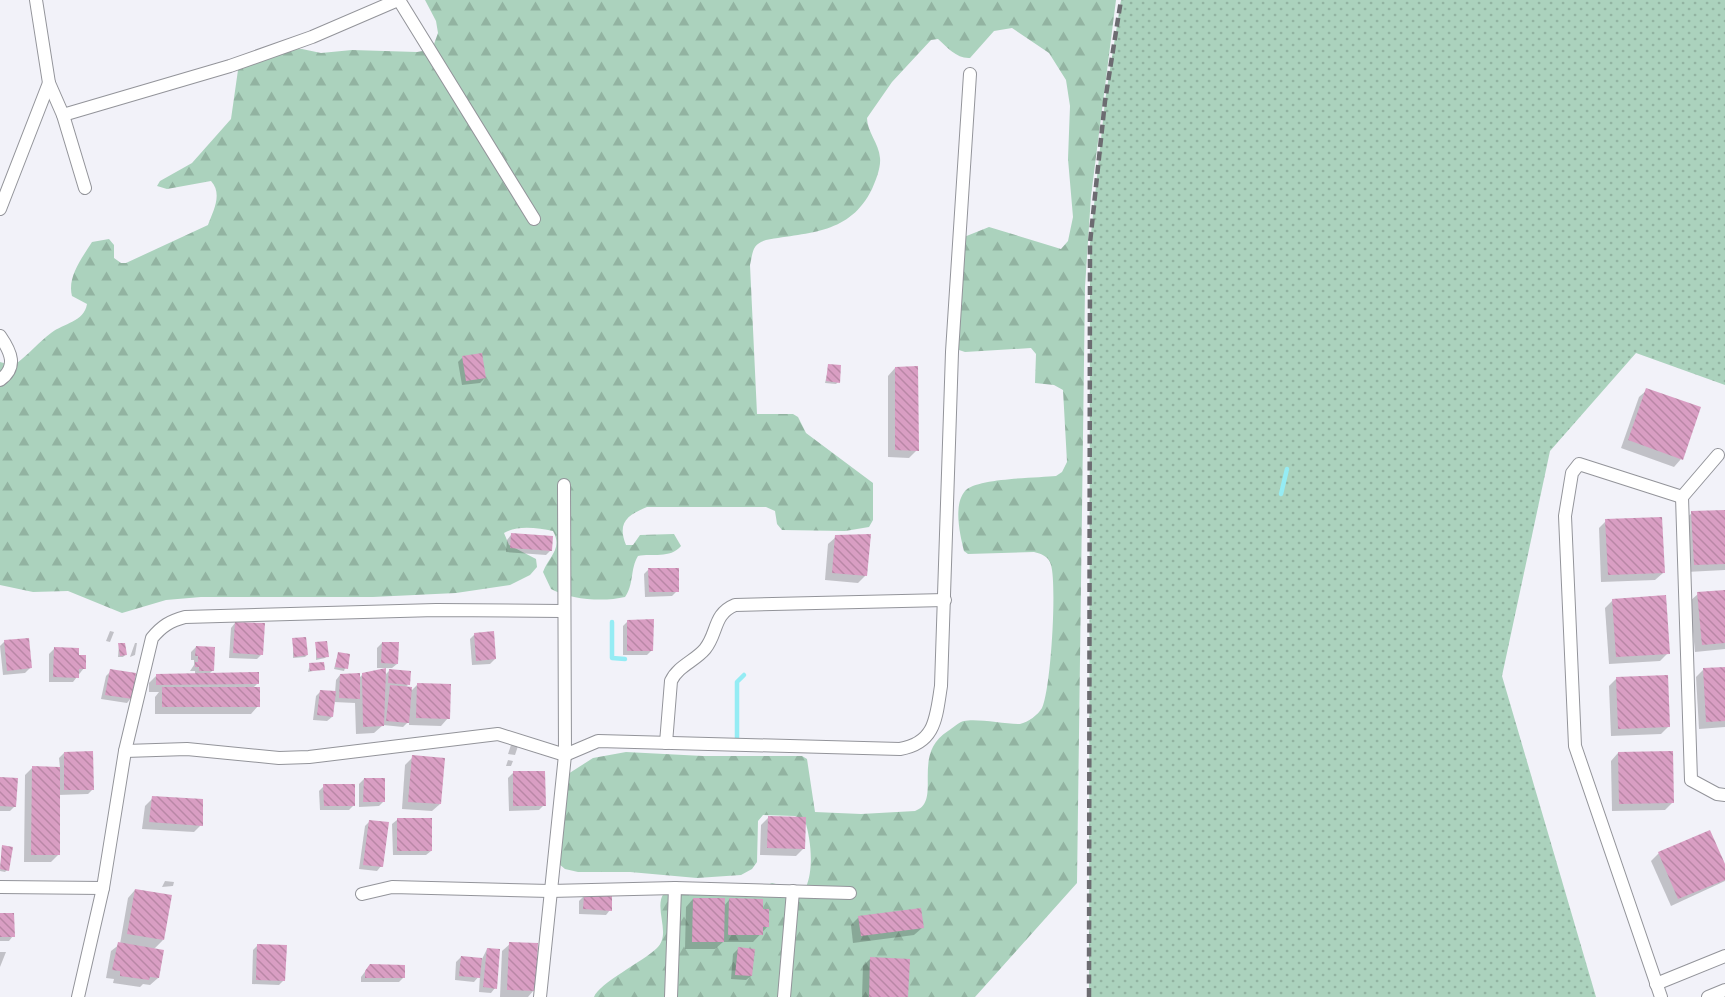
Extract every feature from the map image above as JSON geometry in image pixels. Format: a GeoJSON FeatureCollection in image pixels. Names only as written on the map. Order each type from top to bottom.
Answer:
{"type":"FeatureCollection","features":[{"type":"Feature","properties":{"kind":"street"},"geometry":{"type":"LineString","coordinates":[[36,0],[49,83],[63,115],[85,188]]}},
{"type":"Feature","properties":{"kind":"street"},"geometry":{"type":"LineString","coordinates":[[63,115],[230,66],[312,37],[398,0],[534,219]]}},
{"type":"Feature","properties":{"kind":"street"},"geometry":{"type":"LineString","coordinates":[[125,752],[187,749],[279,758],[309,757],[498,734],[565,755],[598,741],[900,749],[916,747],[927,737],[936,717],[941,686],[952,352],[970,74]]}},
{"type":"Feature","properties":{"kind":"street"},"geometry":{"type":"LineString","coordinates":[[0,209],[49,83]]}},
{"type":"Feature","properties":{"kind":"street"},"geometry":{"type":"LineString","coordinates":[[0,336],[10,351],[12,365],[10,373],[0,380]]}},
{"type":"Feature","properties":{"kind":"street"},"geometry":{"type":"LineString","coordinates":[[1718,455],[1682,497],[1691,780],[1717,795],[1725,795]]}},
{"type":"Feature","properties":{"kind":"street"},"geometry":{"type":"LineString","coordinates":[[1661,997],[1575,746],[1565,516],[1572,473],[1579,464],[1682,497]]}},
{"type":"Feature","properties":{"kind":"street"},"geometry":{"type":"LineString","coordinates":[[540,997],[565,755],[562,611],[564,484]]}},
{"type":"Feature","properties":{"kind":"street"},"geometry":{"type":"LineString","coordinates":[[666,743],[671,681],[675,673],[704,650],[717,618],[724,609],[735,605],[945,600]]}},
{"type":"Feature","properties":{"kind":"street"},"geometry":{"type":"LineString","coordinates":[[78,997],[103,888],[125,752],[152,638],[171,621],[185,617],[436,610],[562,611]]}},
{"type":"Feature","properties":{"kind":"street"},"geometry":{"type":"LineString","coordinates":[[0,887],[103,888]]}},
{"type":"Feature","properties":{"kind":"street"},"geometry":{"type":"LineString","coordinates":[[362,894],[392,887],[550,891],[675,888],[850,893]]}},
{"type":"Feature","properties":{"kind":"street"},"geometry":{"type":"LineString","coordinates":[[670,997],[675,888]]}},
{"type":"Feature","properties":{"kind":"street"},"geometry":{"type":"LineString","coordinates":[[784,997],[793,891]]}},
{"type":"Feature","properties":{"kind":"street"},"geometry":{"type":"LineString","coordinates":[[1656,984],[1725,956]]}},
{"type":"Feature","properties":{"kind":"street"},"geometry":{"type":"LineString","coordinates":[[1708,997],[1725,990]]}},
{"type":"Feature","properties":{"kind":"green space"},"geometry":{"type":"Polygon","coordinates":[[[425,0],[1116,0],[1091,196],[1085,287],[1077,883],[975,997],[594,997],[604,985],[657,948],[663,936],[660,906],[664,893],[749,893],[772,883],[800,890],[806,887],[811,863],[809,836],[805,821],[795,816],[763,815],[758,821],[757,862],[752,869],[741,875],[697,878],[630,872],[578,872],[565,869],[559,864],[568,774],[593,758],[626,752],[703,756],[802,756],[807,759],[815,812],[861,814],[915,811],[923,806],[927,798],[928,764],[931,752],[937,741],[948,731],[969,720],[1020,724],[1032,718],[1042,708],[1048,680],[1052,637],[1053,576],[1050,562],[1044,556],[1034,552],[968,554],[964,551],[958,520],[961,497],[971,487],[994,481],[1056,476],[1062,472],[1067,462],[1063,390],[1054,385],[1035,383],[1036,354],[1031,348],[965,352],[953,348],[964,237],[989,227],[1061,249],[1068,241],[1073,217],[1068,159],[1070,106],[1066,80],[1049,53],[1012,28],[994,31],[970,58],[957,55],[938,39],[931,40],[892,82],[867,118],[878,147],[880,162],[874,185],[863,204],[840,223],[813,232],[766,240],[758,244],[753,252],[750,265],[757,414],[793,414],[798,417],[806,433],[873,483],[873,520],[869,527],[845,531],[782,530],[777,524],[775,511],[766,507],[647,507],[634,513],[623,525],[626,545],[633,545],[640,535],[674,534],[681,546],[672,553],[638,556],[625,597],[607,599],[578,598],[551,589],[543,572],[556,548],[556,537],[553,531],[528,528],[509,530],[504,533],[509,545],[536,559],[537,567],[530,575],[510,585],[456,593],[373,597],[201,597],[166,600],[122,613],[68,591],[33,592],[0,585],[0,362],[11,365],[17,363],[51,333],[82,315],[87,304],[72,296],[71,289],[76,268],[92,242],[109,239],[114,245],[114,258],[121,263],[126,263],[208,225],[217,197],[215,186],[211,181],[167,189],[157,186],[160,181],[192,163],[231,119],[238,70],[256,50],[302,49],[321,53],[352,50],[417,52],[428,50],[434,44],[438,33],[436,21],[425,0]]]}},
{"type":"Feature","properties":{"kind":"green space"},"geometry":{"type":"Polygon","coordinates":[[[1121,0],[1725,0],[1725,385],[1636,353],[1550,451],[1502,676],[1596,997],[1089,997],[1090,243],[1105,101],[1121,0]]]}},
{"type":"Feature","properties":{"kind":"building"},"geometry":{"type":"Polygon","coordinates":[[[482,353],[486,378],[466,381],[462,356],[482,353]]]}},
{"type":"Feature","properties":{"kind":"building"},"geometry":{"type":"Polygon","coordinates":[[[828,364],[841,365],[840,383],[826,381],[828,364]]]}},
{"type":"Feature","properties":{"kind":"building"},"geometry":{"type":"Polygon","coordinates":[[[918,366],[919,451],[895,450],[895,367],[918,366]]]}},
{"type":"Feature","properties":{"kind":"building"},"geometry":{"type":"Polygon","coordinates":[[[1646,388],[1701,407],[1683,460],[1628,440],[1646,388]]]}},
{"type":"Feature","properties":{"kind":"building"},"geometry":{"type":"Polygon","coordinates":[[[1725,510],[1725,564],[1694,565],[1691,511],[1725,510]]]}},
{"type":"Feature","properties":{"kind":"building"},"geometry":{"type":"Polygon","coordinates":[[[1662,517],[1665,573],[1608,575],[1605,519],[1662,517]]]}},
{"type":"Feature","properties":{"kind":"building"},"geometry":{"type":"Polygon","coordinates":[[[511,533],[553,536],[552,551],[510,548],[511,533]]]}},
{"type":"Feature","properties":{"kind":"building"},"geometry":{"type":"Polygon","coordinates":[[[871,534],[867,576],[832,573],[835,535],[871,534]]]}},
{"type":"Feature","properties":{"kind":"building"},"geometry":{"type":"Polygon","coordinates":[[[648,568],[679,568],[679,592],[649,592],[648,568]]]}},
{"type":"Feature","properties":{"kind":"building"},"geometry":{"type":"Polygon","coordinates":[[[1725,590],[1725,643],[1702,645],[1697,592],[1725,590]]]}},
{"type":"Feature","properties":{"kind":"building"},"geometry":{"type":"Polygon","coordinates":[[[1666,595],[1670,654],[1616,657],[1612,599],[1666,595]]]}},
{"type":"Feature","properties":{"kind":"building"},"geometry":{"type":"Polygon","coordinates":[[[654,619],[653,651],[627,651],[627,620],[654,619]]]}},
{"type":"Feature","properties":{"kind":"building"},"geometry":{"type":"Polygon","coordinates":[[[235,622],[265,623],[263,655],[233,653],[235,622]]]}},
{"type":"Feature","properties":{"kind":"building"},"geometry":{"type":"Polygon","coordinates":[[[494,631],[496,659],[476,661],[474,633],[494,631]]]}},
{"type":"Feature","properties":{"kind":"building"},"geometry":{"type":"Polygon","coordinates":[[[306,637],[308,655],[294,657],[292,638],[306,637]]]}},
{"type":"Feature","properties":{"kind":"building"},"geometry":{"type":"Polygon","coordinates":[[[29,638],[32,668],[7,671],[4,640],[29,638]]]}},
{"type":"Feature","properties":{"kind":"building"},"geometry":{"type":"Polygon","coordinates":[[[327,641],[329,657],[317,658],[315,642],[327,641]]]}},
{"type":"Feature","properties":{"kind":"building"},"geometry":{"type":"Polygon","coordinates":[[[382,642],[399,642],[398,664],[381,663],[382,642]]]}},
{"type":"Feature","properties":{"kind":"building"},"geometry":{"type":"Polygon","coordinates":[[[118,643],[125,643],[127,655],[120,656],[118,643]]]}},
{"type":"Feature","properties":{"kind":"building"},"geometry":{"type":"Polygon","coordinates":[[[196,646],[215,647],[214,671],[199,671],[199,667],[195,667],[195,662],[198,662],[198,656],[195,656],[196,646]]]}},
{"type":"Feature","properties":{"kind":"building"},"geometry":{"type":"Polygon","coordinates":[[[54,647],[79,648],[79,655],[86,655],[86,669],[79,669],[79,678],[53,677],[54,647]]]}},
{"type":"Feature","properties":{"kind":"building"},"geometry":{"type":"Polygon","coordinates":[[[338,652],[350,654],[348,669],[335,667],[338,652]]]}},
{"type":"Feature","properties":{"kind":"building"},"geometry":{"type":"Polygon","coordinates":[[[324,662],[325,670],[310,671],[309,663],[324,662]]]}},
{"type":"Feature","properties":{"kind":"building"},"geometry":{"type":"Polygon","coordinates":[[[1725,667],[1725,721],[1706,722],[1703,668],[1725,667]]]}},
{"type":"Feature","properties":{"kind":"building"},"geometry":{"type":"Polygon","coordinates":[[[386,668],[384,726],[363,727],[362,673],[386,668]]]}},
{"type":"Feature","properties":{"kind":"building"},"geometry":{"type":"Polygon","coordinates":[[[110,669],[136,673],[135,681],[138,681],[133,699],[105,695],[110,669]]]}},
{"type":"Feature","properties":{"kind":"building"},"geometry":{"type":"Polygon","coordinates":[[[389,669],[411,671],[410,685],[388,683],[389,669]]]}},
{"type":"Feature","properties":{"kind":"building"},"geometry":{"type":"Polygon","coordinates":[[[259,672],[259,684],[156,685],[156,674],[259,672]]]}},
{"type":"Feature","properties":{"kind":"building"},"geometry":{"type":"Polygon","coordinates":[[[360,673],[360,699],[339,698],[340,674],[360,673]]]}},
{"type":"Feature","properties":{"kind":"building"},"geometry":{"type":"Polygon","coordinates":[[[1668,675],[1670,727],[1618,729],[1616,677],[1668,675]]]}},
{"type":"Feature","properties":{"kind":"building"},"geometry":{"type":"Polygon","coordinates":[[[417,683],[451,684],[450,719],[416,718],[417,683]]]}},
{"type":"Feature","properties":{"kind":"building"},"geometry":{"type":"Polygon","coordinates":[[[390,685],[412,687],[409,723],[386,721],[390,685]]]}},
{"type":"Feature","properties":{"kind":"building"},"geometry":{"type":"Polygon","coordinates":[[[162,687],[260,687],[260,707],[162,707],[162,687]]]}},
{"type":"Feature","properties":{"kind":"building"},"geometry":{"type":"Polygon","coordinates":[[[320,690],[336,691],[333,717],[317,715],[320,690]]]}},
{"type":"Feature","properties":{"kind":"building"},"geometry":{"type":"Polygon","coordinates":[[[93,751],[94,790],[64,790],[64,752],[93,751]]]}},
{"type":"Feature","properties":{"kind":"building"},"geometry":{"type":"Polygon","coordinates":[[[1673,751],[1674,803],[1619,804],[1618,752],[1673,751]]]}},
{"type":"Feature","properties":{"kind":"building"},"geometry":{"type":"Polygon","coordinates":[[[412,755],[445,758],[441,804],[408,802],[412,755]]]}},
{"type":"Feature","properties":{"kind":"building"},"geometry":{"type":"Polygon","coordinates":[[[32,766],[60,767],[60,855],[31,855],[32,766]]]}},
{"type":"Feature","properties":{"kind":"building"},"geometry":{"type":"Polygon","coordinates":[[[513,771],[545,771],[546,806],[513,806],[513,771]]]}},
{"type":"Feature","properties":{"kind":"building"},"geometry":{"type":"Polygon","coordinates":[[[0,777],[18,778],[16,807],[0,806],[0,777]]]}},
{"type":"Feature","properties":{"kind":"building"},"geometry":{"type":"Polygon","coordinates":[[[364,778],[385,778],[385,802],[363,802],[364,778]]]}},
{"type":"Feature","properties":{"kind":"building"},"geometry":{"type":"Polygon","coordinates":[[[323,784],[355,784],[355,806],[324,806],[323,784]]]}},
{"type":"Feature","properties":{"kind":"building"},"geometry":{"type":"Polygon","coordinates":[[[152,796],[203,799],[203,826],[149,822],[152,796]]]}},
{"type":"Feature","properties":{"kind":"building"},"geometry":{"type":"Polygon","coordinates":[[[768,816],[806,817],[805,849],[767,848],[768,816]]]}},
{"type":"Feature","properties":{"kind":"building"},"geometry":{"type":"Polygon","coordinates":[[[397,818],[432,818],[432,851],[397,851],[397,818]]]}},
{"type":"Feature","properties":{"kind":"building"},"geometry":{"type":"Polygon","coordinates":[[[369,820],[389,822],[383,867],[363,865],[369,820]]]}},
{"type":"Feature","properties":{"kind":"building"},"geometry":{"type":"Polygon","coordinates":[[[1710,830],[1725,864],[1725,880],[1678,899],[1658,852],[1710,830]]]}},
{"type":"Feature","properties":{"kind":"building"},"geometry":{"type":"Polygon","coordinates":[[[2,845],[13,847],[9,871],[0,869],[2,845]]]}},
{"type":"Feature","properties":{"kind":"building"},"geometry":{"type":"Polygon","coordinates":[[[135,889],[172,895],[164,940],[127,934],[135,889]]]}},
{"type":"Feature","properties":{"kind":"building"},"geometry":{"type":"Polygon","coordinates":[[[584,895],[612,896],[612,911],[583,909],[584,895]]]}},
{"type":"Feature","properties":{"kind":"building"},"geometry":{"type":"Polygon","coordinates":[[[693,898],[725,898],[724,942],[692,942],[693,898]]]}},
{"type":"Feature","properties":{"kind":"building"},"geometry":{"type":"Polygon","coordinates":[[[729,898],[763,899],[763,909],[769,909],[769,927],[763,927],[763,935],[728,935],[729,898]]]}},
{"type":"Feature","properties":{"kind":"building"},"geometry":{"type":"Polygon","coordinates":[[[921,908],[924,928],[861,936],[858,916],[921,908]]]}},
{"type":"Feature","properties":{"kind":"building"},"geometry":{"type":"Polygon","coordinates":[[[0,913],[14,913],[15,937],[0,937],[0,913]]]}},
{"type":"Feature","properties":{"kind":"building"},"geometry":{"type":"Polygon","coordinates":[[[118,942],[164,950],[159,978],[150,977],[149,980],[120,976],[120,971],[112,970],[118,942]]]}},
{"type":"Feature","properties":{"kind":"building"},"geometry":{"type":"Polygon","coordinates":[[[509,942],[538,943],[536,991],[507,990],[509,942]]]}},
{"type":"Feature","properties":{"kind":"building"},"geometry":{"type":"Polygon","coordinates":[[[257,944],[287,945],[285,981],[256,980],[257,944]]]}},
{"type":"Feature","properties":{"kind":"building"},"geometry":{"type":"Polygon","coordinates":[[[738,947],[755,949],[752,976],[735,975],[738,947]]]}},
{"type":"Feature","properties":{"kind":"building"},"geometry":{"type":"Polygon","coordinates":[[[487,948],[500,949],[497,989],[483,987],[487,948]]]}},
{"type":"Feature","properties":{"kind":"building"},"geometry":{"type":"Polygon","coordinates":[[[461,956],[482,958],[480,978],[459,976],[461,956]]]}},
{"type":"Feature","properties":{"kind":"building"},"geometry":{"type":"Polygon","coordinates":[[[870,957],[910,959],[908,997],[869,997],[870,957]]]}},
{"type":"Feature","properties":{"kind":"building"},"geometry":{"type":"Polygon","coordinates":[[[370,964],[405,965],[405,978],[365,978],[365,971],[370,964]]]}},
{"type":"Feature","properties":{"kind":"waterway"},"geometry":{"type":"LineString","coordinates":[[1281,494],[1287,469]]}},
{"type":"Feature","properties":{"kind":"waterway"},"geometry":{"type":"LineString","coordinates":[[612,622],[612,658],[625,659]]}},
{"type":"Feature","properties":{"kind":"waterway"},"geometry":{"type":"LineString","coordinates":[[737,741],[737,682],[744,675]]}},
{"type":"Feature","properties":{"kind":"railway"},"geometry":{"type":"LineString","coordinates":[[1089,997],[1090,243],[1105,101],[1121,0]]}}]}
